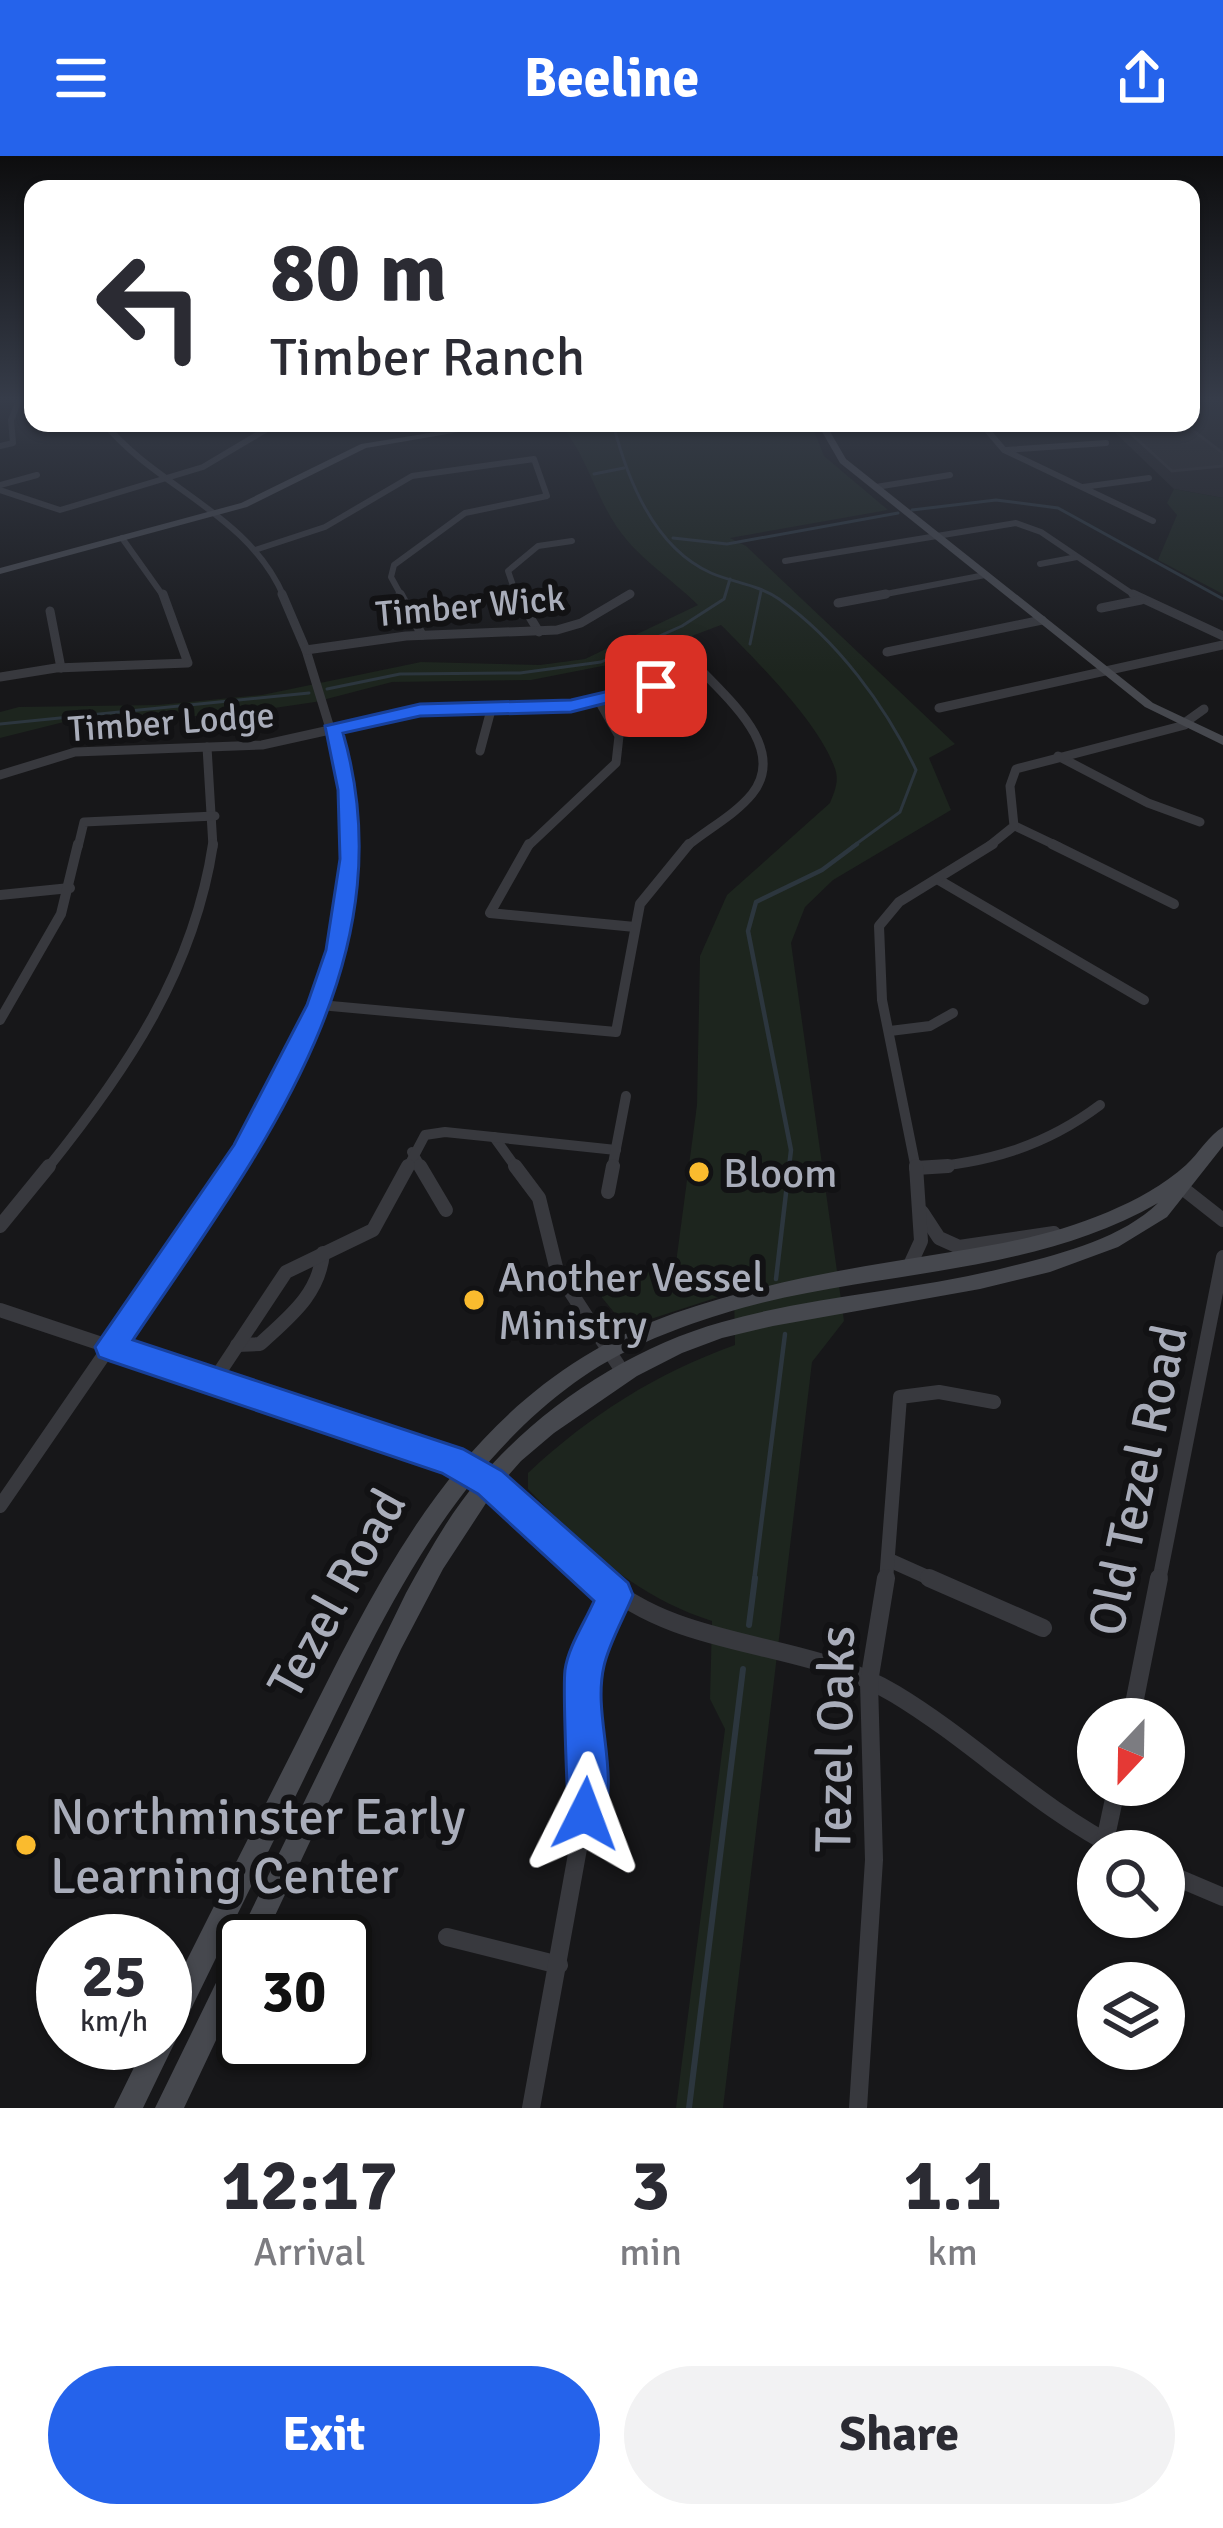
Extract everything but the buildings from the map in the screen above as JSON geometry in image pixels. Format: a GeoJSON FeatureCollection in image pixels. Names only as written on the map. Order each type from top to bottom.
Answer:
{"type":"FeatureCollection","features":[{"type":"Feature","properties":{"kind":"main road"},"geometry":{"type":"LineString","coordinates":[[0,571],[217,512],[274,491]]}},
{"type":"Feature","properties":{"kind":"main road"},"geometry":{"type":"LineString","coordinates":[[880,491],[1106,671],[1184,725],[1223,741]]}},
{"type":"Feature","properties":{"kind":"main road","name":"Tezel Road"},"geometry":{"type":"LineString","coordinates":[[262,1914],[419,1591],[490,1482],[544,1428],[624,1374],[746,1323],[1082,1255],[1142,1229],[1172,1208],[1184,1182],[1223,1133]]}},
{"type":"Feature","properties":{"kind":"main road","name":"Tezel Road"},"geometry":{"type":"LineString","coordinates":[[192,1979],[396,1570],[465,1468],[524,1411],[608,1354],[726,1305],[1036,1245],[1086,1229],[1184,1182]]}},
{"type":"Feature","properties":{"kind":"main road"},"geometry":{"type":"LineString","coordinates":[[169,2108],[216,2010]]}},
{"type":"Feature","properties":{"kind":"main road"},"geometry":{"type":"LineString","coordinates":[[128,2108],[147,2070]]}},
{"type":"Feature","properties":{"kind":"street"},"geometry":{"type":"LineString","coordinates":[[8,491],[60,511],[126,491]]}},
{"type":"Feature","properties":{"kind":"street"},"geometry":{"type":"LineString","coordinates":[[0,1506],[244,1153],[320,1005],[338,950],[351,859],[349,790],[306,650],[276,579],[255,550],[188,491]]}},
{"type":"Feature","properties":{"kind":"street"},"geometry":{"type":"LineString","coordinates":[[255,550],[326,526],[386,491]]}},
{"type":"Feature","properties":{"kind":"street"},"geometry":{"type":"LineString","coordinates":[[422,635],[392,577],[394,565],[465,513],[547,496],[545,491]]}},
{"type":"Feature","properties":{"kind":"street"},"geometry":{"type":"LineString","coordinates":[[1089,491],[1153,520]]}},
{"type":"Feature","properties":{"kind":"street"},"geometry":{"type":"LineString","coordinates":[[785,561],[1016,523],[1042,532],[1142,600],[1223,641]]}},
{"type":"Feature","properties":{"kind":"street"},"geometry":{"type":"LineString","coordinates":[[0,677],[62,668],[188,663],[167,597],[122,538]]}},
{"type":"Feature","properties":{"kind":"street"},"geometry":{"type":"LineString","coordinates":[[538,632],[507,580],[508,571],[544,544],[572,541]]}},
{"type":"Feature","properties":{"kind":"street"},"geometry":{"type":"LineString","coordinates":[[1040,564],[1077,557]]}},
{"type":"Feature","properties":{"kind":"street"},"geometry":{"type":"LineString","coordinates":[[838,603],[985,575]]}},
{"type":"Feature","properties":{"kind":"street","name":"Timber Wick"},"geometry":{"type":"LineString","coordinates":[[306,650],[422,635],[538,632],[581,623],[630,594]]}},
{"type":"Feature","properties":{"kind":"street"},"geometry":{"type":"LineString","coordinates":[[1101,608],[1142,600]]}},
{"type":"Feature","properties":{"kind":"street"},"geometry":{"type":"LineString","coordinates":[[50,611],[62,668]]}},
{"type":"Feature","properties":{"kind":"street"},"geometry":{"type":"LineString","coordinates":[[887,652],[1042,620]]}},
{"type":"Feature","properties":{"kind":"street"},"geometry":{"type":"LineString","coordinates":[[939,708],[1223,641]]}},
{"type":"Feature","properties":{"kind":"street","name":"Timber Lodge"},"geometry":{"type":"LineString","coordinates":[[0,775],[75,752],[262,745],[420,710],[599,701],[699,668],[756,735],[764,774],[751,796],[660,874],[640,903],[635,927]]}},
{"type":"Feature","properties":{"kind":"street"},"geometry":{"type":"LineString","coordinates":[[320,1005],[616,1032],[635,927],[490,913],[501,880],[525,845],[616,763],[619,736],[599,701]]}},
{"type":"Feature","properties":{"kind":"street"},"geometry":{"type":"LineString","coordinates":[[1015,826],[1010,778],[1024,766],[1184,725],[1204,709]]}},
{"type":"Feature","properties":{"kind":"street"},"geometry":{"type":"LineString","coordinates":[[480,751],[491,710]]}},
{"type":"Feature","properties":{"kind":"street"},"geometry":{"type":"LineString","coordinates":[[0,1226],[105,1096],[164,1000],[198,916],[215,816],[208,747]]}},
{"type":"Feature","properties":{"kind":"street"},"geometry":{"type":"LineString","coordinates":[[1058,756],[1148,803],[1200,822]]}},
{"type":"Feature","properties":{"kind":"street"},"geometry":{"type":"LineString","coordinates":[[0,1020],[49,940],[70,888],[84,822],[215,816]]}},
{"type":"Feature","properties":{"kind":"street"},"geometry":{"type":"LineString","coordinates":[[904,1271],[918,1258],[922,1212],[890,1031],[879,926],[898,902],[1015,826]]}},
{"type":"Feature","properties":{"kind":"street"},"geometry":{"type":"LineString","coordinates":[[1015,826],[1174,904]]}},
{"type":"Feature","properties":{"kind":"street"},"geometry":{"type":"LineString","coordinates":[[937,879],[1144,1000]]}},
{"type":"Feature","properties":{"kind":"street"},"geometry":{"type":"LineString","coordinates":[[0,895],[70,888]]}},
{"type":"Feature","properties":{"kind":"street"},"geometry":{"type":"LineString","coordinates":[[890,1031],[930,1026],[953,1013]]}},
{"type":"Feature","properties":{"kind":"street"},"geometry":{"type":"LineString","coordinates":[[608,1192],[626,1096]]}},
{"type":"Feature","properties":{"kind":"street"},"geometry":{"type":"LineString","coordinates":[[916,1168],[1016,1153],[1060,1134],[1100,1105]]}},
{"type":"Feature","properties":{"kind":"street"},"geometry":{"type":"LineString","coordinates":[[213,1382],[286,1271],[373,1230],[412,1152],[430,1133],[616,1150]]}},
{"type":"Feature","properties":{"kind":"street"},"geometry":{"type":"LineString","coordinates":[[494,1137],[538,1198],[557,1271],[624,1374]]}},
{"type":"Feature","properties":{"kind":"street"},"geometry":{"type":"LineString","coordinates":[[412,1152],[446,1210]]}},
{"type":"Feature","properties":{"kind":"street"},"geometry":{"type":"LineString","coordinates":[[1184,1182],[1223,1220]]}},
{"type":"Feature","properties":{"kind":"street"},"geometry":{"type":"LineString","coordinates":[[922,1212],[939,1238],[958,1247],[1086,1229]]}},
{"type":"Feature","properties":{"kind":"street"},"geometry":{"type":"LineString","coordinates":[[237,1345],[260,1344],[311,1294],[321,1279],[323,1253]]}},
{"type":"Feature","properties":{"kind":"street","name":"Old Tezel Road"},"geometry":{"type":"LineString","coordinates":[[1134,1698],[1222,1269]]}},
{"type":"Feature","properties":{"kind":"street"},"geometry":{"type":"LineString","coordinates":[[0,1310],[465,1468],[490,1482],[615,1595],[696,1634],[812,1660],[869,1682],[922,1711],[1062,1820],[1082,1830]]}},
{"type":"Feature","properties":{"kind":"street","name":"Tezel Oaks"},"geometry":{"type":"LineString","coordinates":[[858,2108],[874,1860],[869,1682],[889,1560],[900,1397],[938,1392],[994,1402]]}},
{"type":"Feature","properties":{"kind":"street"},"geometry":{"type":"LineString","coordinates":[[889,1560],[1043,1628]]}},
{"type":"Feature","properties":{"kind":"street"},"geometry":{"type":"LineString","coordinates":[[531,2108],[589,1788],[584,1668],[615,1595]]}},
{"type":"Feature","properties":{"kind":"street"},"geometry":{"type":"LineString","coordinates":[[1185,1881],[1223,1897]]}},
{"type":"Feature","properties":{"kind":"street"},"geometry":{"type":"LineString","coordinates":[[447,1937],[559,1965]]}},
{"type":"Feature","properties":{"kind":"shaded area"},"geometry":{"type":"Polygon","coordinates":[[[597,491],[866,491],[888,510],[730,538],[746,546],[955,744],[929,758],[951,810],[833,880],[805,907],[791,943],[844,1321],[812,1362],[723,2108],[676,2108],[725,1729],[710,1699],[712,1621],[658,1598],[612,1567],[528,1489],[528,1473],[625,1398],[735,1345],[734,1292],[626,1327],[595,1289],[676,1263],[697,1105],[700,956],[727,895],[830,803],[837,776],[826,749],[784,692],[721,625],[623,662],[531,680],[392,682],[315,702],[228,715],[72,720],[0,738],[0,712],[19,707],[158,705],[262,695],[421,662],[540,665],[585,659],[698,605],[642,556],[597,491]]]}},
{"type":"Feature","properties":{"kind":"shaded area"},"geometry":{"type":"Polygon","coordinates":[[[1173,491],[1223,498],[1223,594],[1158,560],[1177,515],[1167,503],[1173,491]]]}},
{"type":"Feature","properties":{"kind":"shaded area"},"geometry":{"type":"Polygon","coordinates":[[[1185,491],[1223,491],[1223,498],[1185,491]]]}},
{"type":"Feature","properties":{"kind":"waterway"},"geometry":{"type":"LineString","coordinates":[[637,491],[673,546],[711,573],[730,579]]}},
{"type":"Feature","properties":{"kind":"waterway"},"geometry":{"type":"LineString","coordinates":[[912,510],[996,500],[1058,508],[1223,599]]}},
{"type":"Feature","properties":{"kind":"waterway"},"geometry":{"type":"LineString","coordinates":[[673,538],[727,544],[898,513]]}},
{"type":"Feature","properties":{"kind":"waterway"},"geometry":{"type":"LineString","coordinates":[[327,689],[400,674],[520,673],[601,662],[682,626],[724,599],[730,579]]}},
{"type":"Feature","properties":{"kind":"waterway"},"geometry":{"type":"LineString","coordinates":[[730,579],[771,594],[821,634],[875,699],[916,770],[900,812],[852,847]]}},
{"type":"Feature","properties":{"kind":"waterway"},"geometry":{"type":"LineString","coordinates":[[750,644],[761,591]]}},
{"type":"Feature","properties":{"kind":"waterway"},"geometry":{"type":"LineString","coordinates":[[0,724],[309,693]]}},
{"type":"Feature","properties":{"kind":"waterway"},"geometry":{"type":"LineString","coordinates":[[776,1279],[791,1150],[748,931],[756,902],[822,870],[857,844]]}},
{"type":"Feature","properties":{"kind":"waterway"},"geometry":{"type":"LineString","coordinates":[[754,1581],[785,1334]]}},
{"type":"Feature","properties":{"kind":"waterway"},"geometry":{"type":"LineString","coordinates":[[749,1625],[755,1578]]}},
{"type":"Feature","properties":{"kind":"waterway"},"geometry":{"type":"LineString","coordinates":[[689,2108],[743,1669]]}},
{"type":"Feature","properties":{"kind":"place","name":"Bloom"},"geometry":{"type":"Point","coordinates":[699,1172]}},
{"type":"Feature","properties":{"kind":"place","name":"Another Vessel Ministry"},"geometry":{"type":"Point","coordinates":[474,1300]}},
{"type":"Feature","properties":{"kind":"place","name":"Northminster Early Learning Center"},"geometry":{"type":"Point","coordinates":[26,1845]}},
{"type":"Feature","properties":{"kind":"route"},"geometry":{"type":"LineString","coordinates":[[585,1814],[589,1760],[583,1722],[584,1668],[590,1644],[615,1595],[490,1482],[451,1461],[110,1347],[244,1153],[320,1005],[338,950],[351,859],[349,790],[332,730],[420,710],[571,706],[656,686]]}}]}
